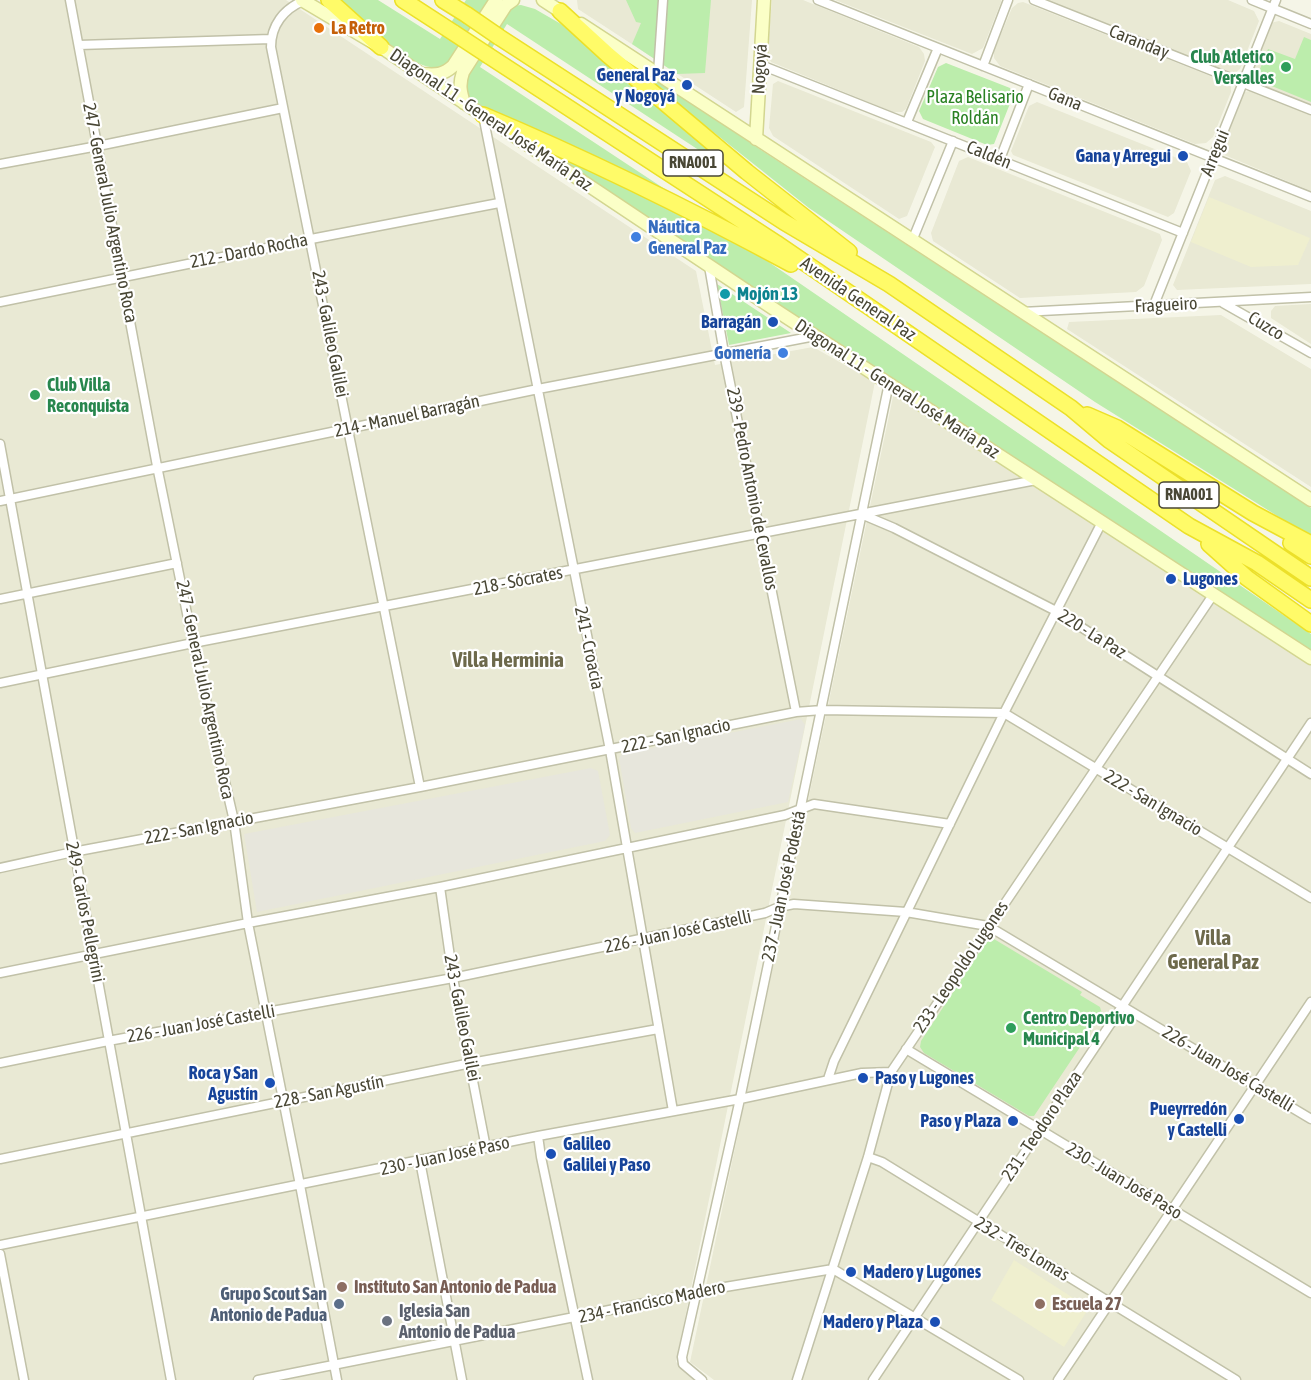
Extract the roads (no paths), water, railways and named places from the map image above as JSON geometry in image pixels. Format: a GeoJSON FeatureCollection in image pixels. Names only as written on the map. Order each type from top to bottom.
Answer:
{"type":"FeatureCollection","features":[{"type":"Feature","properties":{"kind":"highway"},"geometry":{"type":"LineString","coordinates":[[329,0],[381,47]]}},
{"type":"Feature","properties":{"kind":"highway","name":"Avenida General Paz"},"geometry":{"type":"LineString","coordinates":[[404,0],[776,243],[1189,526],[1257,563],[1311,600]]}},
{"type":"Feature","properties":{"kind":"highway","name":"Avenida General Paz"},"geometry":{"type":"LineString","coordinates":[[443,0],[784,222],[889,284],[1071,408],[1109,440],[1311,578]]}},
{"type":"Feature","properties":{"kind":"highway"},"geometry":{"type":"LineString","coordinates":[[561,5],[608,55],[739,166],[889,284]]}},
{"type":"Feature","properties":{"kind":"highway"},"geometry":{"type":"LineString","coordinates":[[483,115],[524,132],[739,236],[864,303]]}},
{"type":"Feature","properties":{"kind":"highway"},"geometry":{"type":"LineString","coordinates":[[1071,408],[1117,428],[1253,513],[1311,544]]}},
{"type":"Feature","properties":{"kind":"highway"},"geometry":{"type":"LineString","coordinates":[[1253,513],[1311,556]]}},
{"type":"Feature","properties":{"kind":"highway"},"geometry":{"type":"LineString","coordinates":[[1189,526],[1247,578],[1311,624]]}},
{"type":"Feature","properties":{"kind":"street","name":"247 - General Julio Argentino Roca"},"geometry":{"type":"LineString","coordinates":[[70,0],[192,643],[234,821],[248,923],[337,1380]]}},
{"type":"Feature","properties":{"kind":"street"},"geometry":{"type":"LineString","coordinates":[[79,45],[271,39],[283,14],[303,0]]}},
{"type":"Feature","properties":{"kind":"street","name":"Diagonal 11 - General José María Paz"},"geometry":{"type":"LineString","coordinates":[[303,0],[381,47],[815,336],[1311,658]]}},
{"type":"Feature","properties":{"kind":"street"},"geometry":{"type":"LineString","coordinates":[[422,74],[437,75],[453,66],[496,0]]}},
{"type":"Feature","properties":{"kind":"street"},"geometry":{"type":"LineString","coordinates":[[464,103],[460,92],[463,72],[506,5],[513,0]]}},
{"type":"Feature","properties":{"kind":"street"},"geometry":{"type":"LineString","coordinates":[[543,0],[561,5],[756,139],[1311,500]]}},
{"type":"Feature","properties":{"kind":"street"},"geometry":{"type":"LineString","coordinates":[[658,73],[663,0]]}},
{"type":"Feature","properties":{"kind":"street","name":"Nogoyá"},"geometry":{"type":"LineString","coordinates":[[756,139],[764,0]]}},
{"type":"Feature","properties":{"kind":"street","name":"Gana"},"geometry":{"type":"LineString","coordinates":[[818,0],[1311,197]]}},
{"type":"Feature","properties":{"kind":"street"},"geometry":{"type":"LineString","coordinates":[[983,66],[1008,0]]}},
{"type":"Feature","properties":{"kind":"street","name":"Caranday"},"geometry":{"type":"LineString","coordinates":[[1034,0],[1311,110]]}},
{"type":"Feature","properties":{"kind":"street"},"geometry":{"type":"LineString","coordinates":[[1252,0],[1274,4],[1311,24]]}},
{"type":"Feature","properties":{"kind":"street","name":"Arregui"},"geometry":{"type":"LineString","coordinates":[[1154,306],[1274,4]]}},
{"type":"Feature","properties":{"kind":"street","name":"243 - Galileo Galilei"},"geometry":{"type":"LineString","coordinates":[[271,39],[420,787]]}},
{"type":"Feature","properties":{"kind":"street"},"geometry":{"type":"LineString","coordinates":[[907,122],[938,48]]}},
{"type":"Feature","properties":{"kind":"street","name":"Caldén"},"geometry":{"type":"LineString","coordinates":[[761,65],[1183,233]]}},
{"type":"Feature","properties":{"kind":"street"},"geometry":{"type":"LineString","coordinates":[[1000,159],[1029,84]]}},
{"type":"Feature","properties":{"kind":"street"},"geometry":{"type":"LineString","coordinates":[[0,164],[283,108]]}},
{"type":"Feature","properties":{"kind":"street","name":"241 - Croacia"},"geometry":{"type":"LineString","coordinates":[[483,115],[610,750],[673,1111]]}},
{"type":"Feature","properties":{"kind":"street"},"geometry":{"type":"LineString","coordinates":[[912,241],[953,141]]}},
{"type":"Feature","properties":{"kind":"street","name":"212 - Dardo Rocha"},"geometry":{"type":"LineString","coordinates":[[0,302],[311,238],[499,203]]}},
{"type":"Feature","properties":{"kind":"street","name":"239 - Pedro Antonio de Cevallos"},"geometry":{"type":"LineString","coordinates":[[709,266],[724,353],[796,711]]}},
{"type":"Feature","properties":{"kind":"street","name":"Fragueiro"},"geometry":{"type":"LineString","coordinates":[[1022,312],[1311,297]]}},
{"type":"Feature","properties":{"kind":"street","name":"Cuzco"},"geometry":{"type":"LineString","coordinates":[[1220,302],[1249,316],[1311,353]]}},
{"type":"Feature","properties":{"kind":"street","name":"214 - Manuel Barragán"},"geometry":{"type":"LineString","coordinates":[[0,501],[157,466],[349,429],[538,388],[815,336]]}},
{"type":"Feature","properties":{"kind":"street","name":"237 - Juan José Podestá"},"geometry":{"type":"LineString","coordinates":[[702,1380],[683,1364],[682,1358],[740,1099],[889,383]]}},
{"type":"Feature","properties":{"kind":"street","name":"249 - Carlos Pellegrini"},"geometry":{"type":"LineString","coordinates":[[0,444],[171,1380]]}},
{"type":"Feature","properties":{"kind":"street","name":"218 - Sócrates"},"geometry":{"type":"LineString","coordinates":[[0,683],[192,643],[1036,480]]}},
{"type":"Feature","properties":{"kind":"street","name":"220 - La Paz"},"geometry":{"type":"LineString","coordinates":[[861,514],[894,528],[1056,611],[1311,774]]}},
{"type":"Feature","properties":{"kind":"street"},"geometry":{"type":"LineString","coordinates":[[828,1079],[834,1060],[906,912],[1101,522]]}},
{"type":"Feature","properties":{"kind":"street"},"geometry":{"type":"LineString","coordinates":[[0,599],[177,563]]}},
{"type":"Feature","properties":{"kind":"street","name":"233 - Leopoldo Lugones"},"geometry":{"type":"LineString","coordinates":[[797,1380],[868,1157],[891,1072],[1213,595]]}},
{"type":"Feature","properties":{"kind":"street","name":"222 - San Ignacio"},"geometry":{"type":"LineString","coordinates":[[0,868],[610,750],[796,711],[1004,713],[1311,898]]}},
{"type":"Feature","properties":{"kind":"street","name":"231 - Teodoro Plaza"},"geometry":{"type":"LineString","coordinates":[[873,1380],[1311,723]]}},
{"type":"Feature","properties":{"kind":"street"},"geometry":{"type":"LineString","coordinates":[[0,973],[440,887],[784,815],[814,804],[950,824]]}},
{"type":"Feature","properties":{"kind":"street","name":"243 - Galileo Galilei"},"geometry":{"type":"LineString","coordinates":[[440,887],[453,978],[486,1148]]}},
{"type":"Feature","properties":{"kind":"street","name":"226 - Juan José Castelli"},"geometry":{"type":"LineString","coordinates":[[0,1063],[453,978],[765,913],[795,904],[906,912],[988,926],[1311,1119]]}},
{"type":"Feature","properties":{"kind":"street"},"geometry":{"type":"LineString","coordinates":[[1058,1380],[1311,1002]]}},
{"type":"Feature","properties":{"kind":"street","name":"228 - San Agustín"},"geometry":{"type":"LineString","coordinates":[[0,1159],[471,1063],[658,1029]]}},
{"type":"Feature","properties":{"kind":"street","name":"230 - Juan José Paso"},"geometry":{"type":"LineString","coordinates":[[906,1049],[1311,1293]]}},
{"type":"Feature","properties":{"kind":"street","name":"230 - Juan José Paso"},"geometry":{"type":"LineString","coordinates":[[0,1245],[538,1136],[740,1099],[828,1079],[878,1071],[891,1072]]}},
{"type":"Feature","properties":{"kind":"street"},"geometry":{"type":"LineString","coordinates":[[538,1136],[588,1380]]}},
{"type":"Feature","properties":{"kind":"street","name":"232 - Tres Lomas"},"geometry":{"type":"LineString","coordinates":[[868,1157],[882,1162],[1236,1380]]}},
{"type":"Feature","properties":{"kind":"street"},"geometry":{"type":"LineString","coordinates":[[420,1161],[462,1380]]}},
{"type":"Feature","properties":{"kind":"street"},"geometry":{"type":"LineString","coordinates":[[0,1254],[24,1380]]}},
{"type":"Feature","properties":{"kind":"street"},"geometry":{"type":"LineString","coordinates":[[833,1269],[1019,1380]]}},
{"type":"Feature","properties":{"kind":"street","name":"234 - Francisco Madero"},"geometry":{"type":"LineString","coordinates":[[258,1380],[697,1293],[833,1269]]}},
{"type":"Feature","properties":{"kind":"place","name":"La Retro"},"geometry":{"type":"Point","coordinates":[319,28]}},
{"type":"Feature","properties":{"kind":"place","name":"Club Atletico Versalles"},"geometry":{"type":"Point","coordinates":[1286,67]}},
{"type":"Feature","properties":{"kind":"place","name":"General Paz y Nogoyá"},"geometry":{"type":"Point","coordinates":[687,85]}},
{"type":"Feature","properties":{"kind":"place","name":"Gana y Arregui"},"geometry":{"type":"Point","coordinates":[1183,156]}},
{"type":"Feature","properties":{"kind":"place","name":"Náutica General Paz"},"geometry":{"type":"Point","coordinates":[636,237]}},
{"type":"Feature","properties":{"kind":"place","name":"Mojón 13"},"geometry":{"type":"Point","coordinates":[725,294]}},
{"type":"Feature","properties":{"kind":"place","name":"Barragán"},"geometry":{"type":"Point","coordinates":[773,322]}},
{"type":"Feature","properties":{"kind":"place","name":"Gomería"},"geometry":{"type":"Point","coordinates":[783,353]}},
{"type":"Feature","properties":{"kind":"place","name":"Club Villa Reconquista"},"geometry":{"type":"Point","coordinates":[35,395]}},
{"type":"Feature","properties":{"kind":"place","name":"Lugones"},"geometry":{"type":"Point","coordinates":[1171,579]}},
{"type":"Feature","properties":{"kind":"place","name":"Centro Deportivo Municipal 4"},"geometry":{"type":"Point","coordinates":[1011,1028]}},
{"type":"Feature","properties":{"kind":"place","name":"Paso y Lugones"},"geometry":{"type":"Point","coordinates":[863,1078]}},
{"type":"Feature","properties":{"kind":"place","name":"Roca y San Agustín"},"geometry":{"type":"Point","coordinates":[270,1083]}},
{"type":"Feature","properties":{"kind":"place","name":"Pueyrredón y Castelli"},"geometry":{"type":"Point","coordinates":[1239,1119]}},
{"type":"Feature","properties":{"kind":"place","name":"Paso y Plaza"},"geometry":{"type":"Point","coordinates":[1013,1121]}},
{"type":"Feature","properties":{"kind":"place","name":"Galileo Galilei y Paso"},"geometry":{"type":"Point","coordinates":[551,1154]}},
{"type":"Feature","properties":{"kind":"place","name":"Madero y Lugones"},"geometry":{"type":"Point","coordinates":[851,1272]}},
{"type":"Feature","properties":{"kind":"place","name":"Instituto San Antonio de Padua"},"geometry":{"type":"Point","coordinates":[342,1287]}},
{"type":"Feature","properties":{"kind":"place","name":"Grupo Scout San Antonio de Padua"},"geometry":{"type":"Point","coordinates":[339,1304]}},
{"type":"Feature","properties":{"kind":"place","name":"Escuela 27"},"geometry":{"type":"Point","coordinates":[1040,1304]}},
{"type":"Feature","properties":{"kind":"place","name":"Iglesia San Antonio de Padua"},"geometry":{"type":"Point","coordinates":[387,1321]}},
{"type":"Feature","properties":{"kind":"place","name":"Madero y Plaza"},"geometry":{"type":"Point","coordinates":[935,1322]}},
{"type":"Feature","properties":{"kind":"district","name":"Villa Herminia"},"geometry":{"type":"Point","coordinates":[508,660]}},
{"type":"Feature","properties":{"kind":"district","name":"Villa General Paz"},"geometry":{"type":"Point","coordinates":[1213,950]}},
{"type":"Feature","properties":{"kind":"park label","name":"Plaza Belisario Roldán"},"geometry":{"type":"Point","coordinates":[975,107]}}]}
